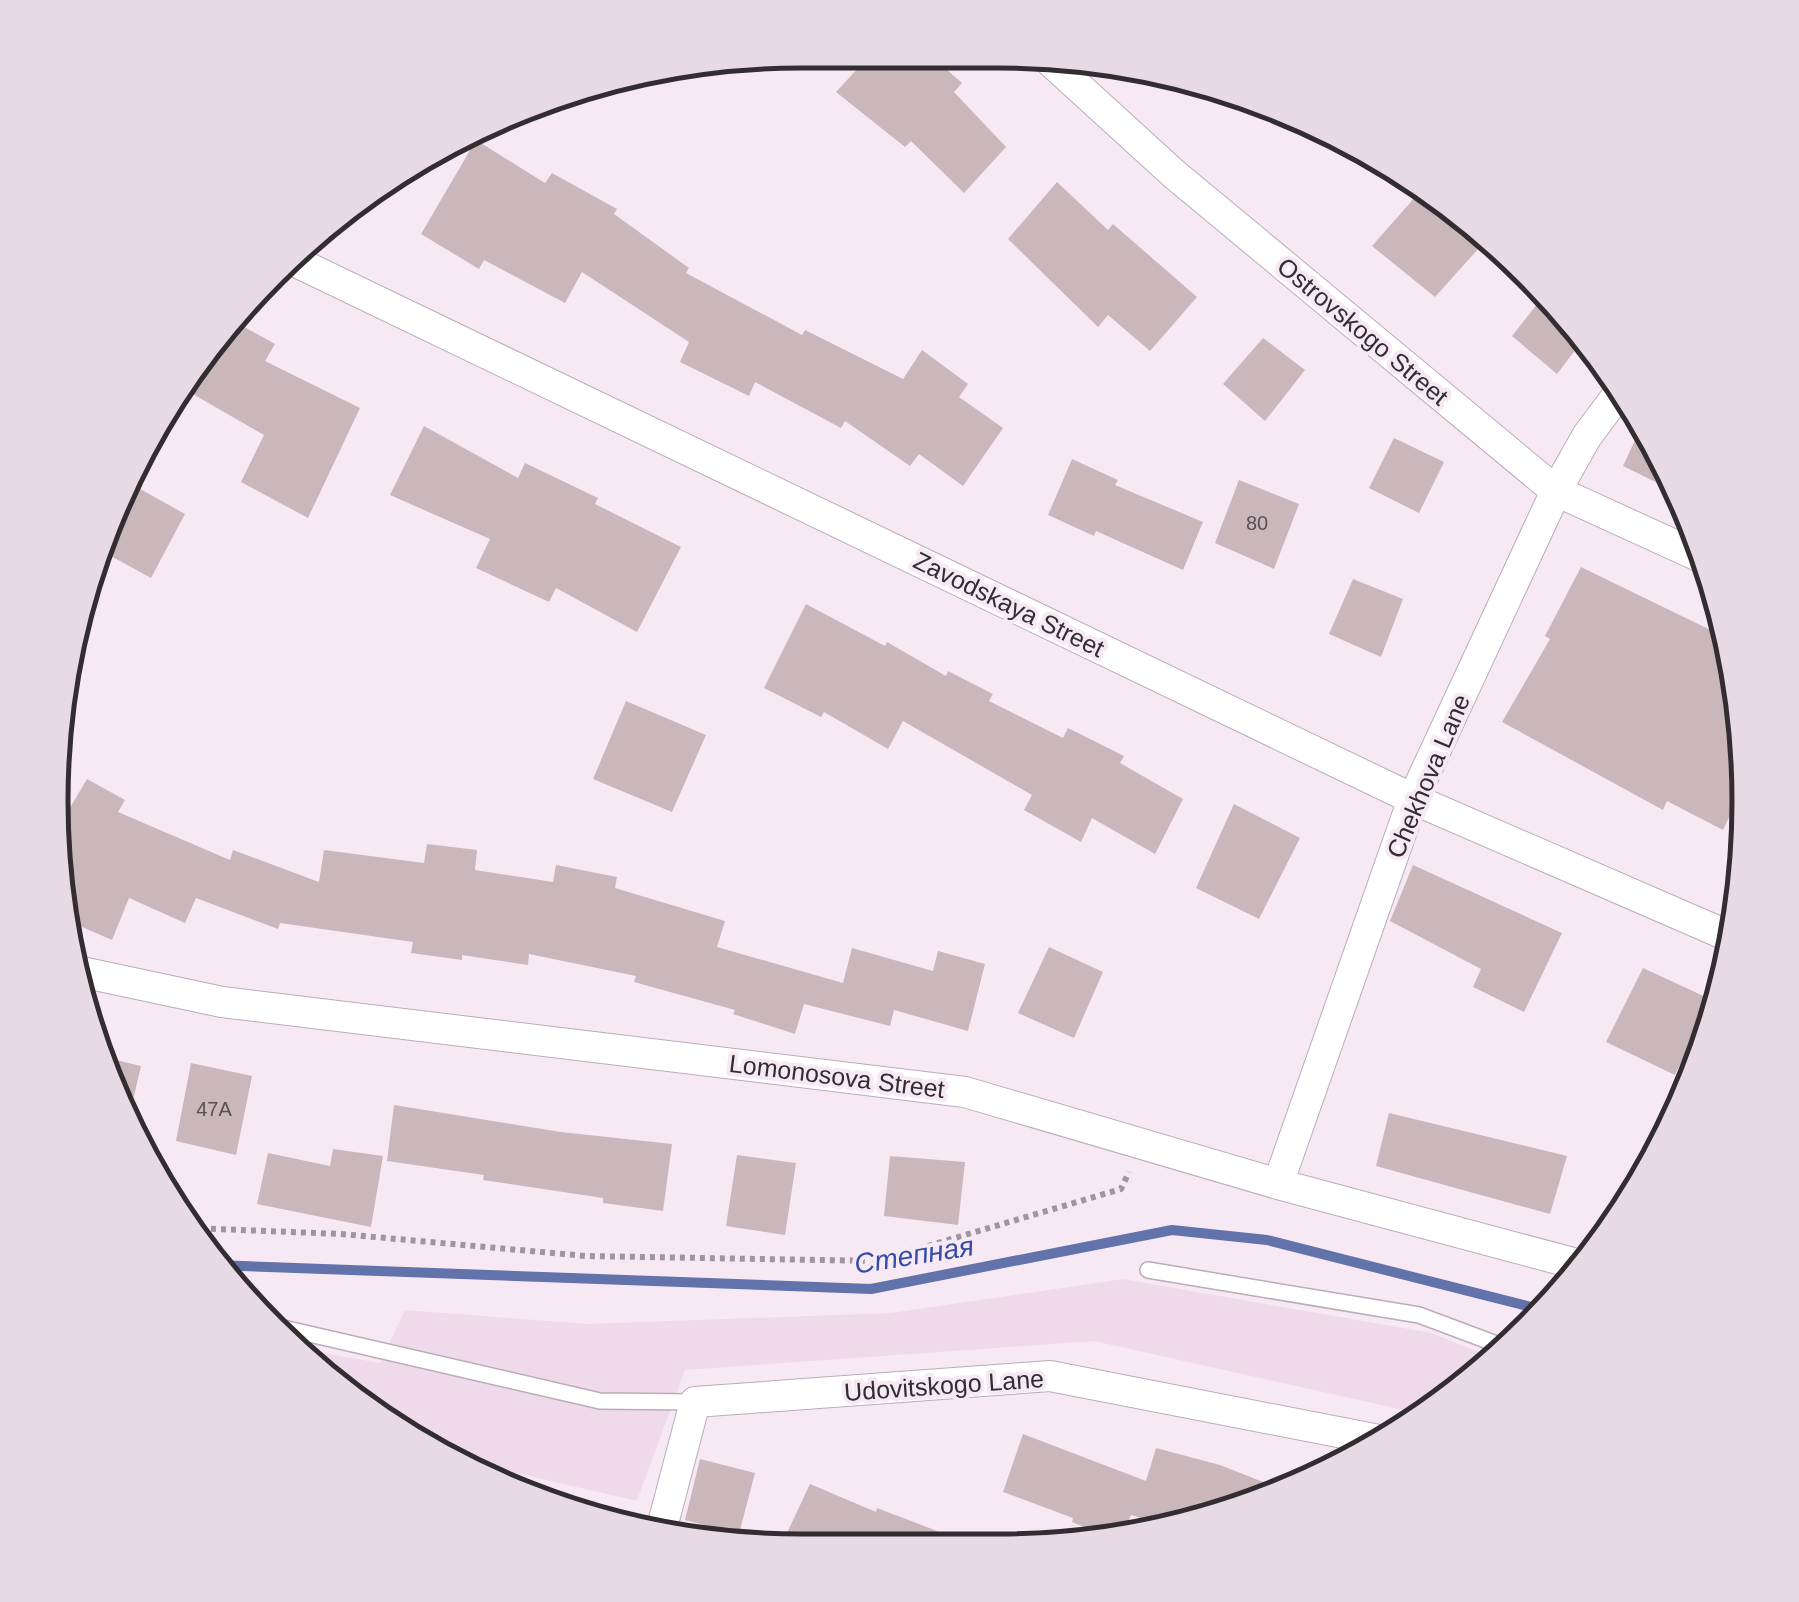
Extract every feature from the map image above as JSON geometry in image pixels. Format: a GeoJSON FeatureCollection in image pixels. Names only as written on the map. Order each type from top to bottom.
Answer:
{"type":"FeatureCollection","features":[{"type":"Feature","properties":{"kind":"street","name":"Ostrovskogo Street"},"geometry":{"type":"LineString","coordinates":[[1061,71],[1174,174],[1556,491],[1688,551]]}},
{"type":"Feature","properties":{"kind":"street","name":"Zavodskaya Street"},"geometry":{"type":"LineString","coordinates":[[301,264],[1414,798],[1719,931]]}},
{"type":"Feature","properties":{"kind":"street","name":"Chekhova Lane"},"geometry":{"type":"LineString","coordinates":[[1278,1184],[1414,798],[1556,491],[1587,436],[1613,401]]}},
{"type":"Feature","properties":{"kind":"street","name":"Lomonosova Street"},"geometry":{"type":"LineString","coordinates":[[88,973],[222,1002],[965,1092],[1278,1184],[1568,1262]]}},
{"type":"Feature","properties":{"kind":"street","name":"Udovitskogo Lane"},"geometry":{"type":"LineString","coordinates":[[695,1402],[1050,1376],[1363,1437]]}},
{"type":"Feature","properties":{"kind":"street"},"geometry":{"type":"LineString","coordinates":[[664,1521],[695,1402]]}},
{"type":"Feature","properties":{"kind":"lane"},"geometry":{"type":"LineString","coordinates":[[1148,1270],[1418,1315],[1492,1343]]}},
{"type":"Feature","properties":{"kind":"lane"},"geometry":{"type":"LineString","coordinates":[[293,1330],[600,1402],[695,1402]]}},
{"type":"Feature","properties":{"kind":"path"},"geometry":{"type":"LineString","coordinates":[[205,1229],[341,1234],[586,1256],[877,1261],[1120,1189],[1144,1144]]}},
{"type":"Feature","properties":{"kind":"shaded area"},"geometry":{"type":"Polygon","coordinates":[[[1123,1279],[1432,1333],[1481,1353],[1406,1411],[1094,1341],[685,1370],[637,1501],[498,1469],[477,1459],[393,1411],[317,1352],[380,1363],[405,1310],[588,1324],[891,1313],[1123,1279]]]}},
{"type":"Feature","properties":{"kind":"building"},"geometry":{"type":"Polygon","coordinates":[[[858,68],[945,68],[962,83],[954,92],[1006,147],[964,193],[911,141],[905,147],[836,92],[858,68]]]}},
{"type":"Feature","properties":{"kind":"building"},"geometry":{"type":"Polygon","coordinates":[[[479,142],[545,183],[552,173],[617,209],[614,214],[689,268],[686,273],[802,335],[805,330],[903,379],[922,350],[968,384],[959,397],[1003,428],[963,486],[919,454],[910,466],[845,421],[841,428],[755,382],[749,396],[680,362],[689,342],[582,272],[565,303],[484,260],[479,269],[421,234],[473,145],[479,142]]]}},
{"type":"Feature","properties":{"kind":"building"},"geometry":{"type":"Polygon","coordinates":[[[1057,182],[1108,230],[1113,224],[1197,297],[1150,351],[1108,315],[1098,327],[1008,239],[1057,182]]]}},
{"type":"Feature","properties":{"kind":"building"},"geometry":{"type":"Polygon","coordinates":[[[1415,197],[1479,248],[1435,297],[1372,246],[1415,197]]]}},
{"type":"Feature","properties":{"kind":"building"},"geometry":{"type":"Polygon","coordinates":[[[1537,304],[1576,349],[1557,374],[1512,336],[1537,304]]]}},
{"type":"Feature","properties":{"kind":"building"},"geometry":{"type":"Polygon","coordinates":[[[243,326],[275,344],[265,361],[360,408],[308,518],[241,482],[264,435],[191,393],[243,326]]]}},
{"type":"Feature","properties":{"kind":"building"},"geometry":{"type":"Polygon","coordinates":[[[1263,338],[1305,370],[1265,421],[1223,384],[1263,338]]]}},
{"type":"Feature","properties":{"kind":"building"},"geometry":{"type":"Polygon","coordinates":[[[424,426],[518,478],[525,463],[598,498],[595,504],[681,547],[637,632],[556,588],[549,602],[476,568],[490,539],[390,495],[424,426]]]}},
{"type":"Feature","properties":{"kind":"building"},"geometry":{"type":"Polygon","coordinates":[[[1394,438],[1444,462],[1419,513],[1369,488],[1394,438]]]}},
{"type":"Feature","properties":{"kind":"building"},"geometry":{"type":"Polygon","coordinates":[[[1636,439],[1659,484],[1623,466],[1636,439]]]}},
{"type":"Feature","properties":{"kind":"building"},"geometry":{"type":"Polygon","coordinates":[[[1072,459],[1118,480],[1115,485],[1203,522],[1183,570],[1096,531],[1094,536],[1048,515],[1072,459]]]}},
{"type":"Feature","properties":{"kind":"building"},"geometry":{"type":"Polygon","coordinates":[[[1239,480],[1299,504],[1274,569],[1215,543],[1239,480]]]}},
{"type":"Feature","properties":{"kind":"building"},"geometry":{"type":"Polygon","coordinates":[[[138,488],[185,514],[151,578],[110,555],[138,488]]]}},
{"type":"Feature","properties":{"kind":"building"},"geometry":{"type":"Polygon","coordinates":[[[1581,567],[1711,630],[1730,753],[1732,812],[1723,830],[1667,801],[1663,810],[1502,722],[1550,639],[1545,636],[1581,567]]]}},
{"type":"Feature","properties":{"kind":"building"},"geometry":{"type":"Polygon","coordinates":[[[1353,579],[1403,599],[1381,657],[1329,634],[1353,579]]]}},
{"type":"Feature","properties":{"kind":"building"},"geometry":{"type":"Polygon","coordinates":[[[806,604],[885,646],[887,642],[946,676],[948,671],[993,694],[989,701],[1063,738],[1068,728],[1124,756],[1120,763],[1183,799],[1155,854],[1092,818],[1081,842],[1024,810],[1032,795],[903,721],[888,749],[824,712],[821,717],[764,688],[806,604]]]}},
{"type":"Feature","properties":{"kind":"building"},"geometry":{"type":"Polygon","coordinates":[[[626,701],[706,735],[672,812],[593,779],[626,701]]]}},
{"type":"Feature","properties":{"kind":"building"},"geometry":{"type":"Polygon","coordinates":[[[87,779],[125,800],[118,812],[230,860],[233,850],[319,882],[324,850],[424,863],[427,844],[477,850],[475,870],[553,882],[556,865],[617,877],[615,888],[725,921],[717,947],[843,983],[852,948],[933,971],[938,951],[985,964],[968,1031],[894,1010],[890,1026],[804,1004],[795,1034],[733,1014],[735,1010],[634,982],[636,976],[529,954],[528,965],[462,955],[462,960],[411,953],[413,942],[280,923],[278,929],[196,898],[185,923],[129,898],[112,940],[79,926],[69,849],[68,804],[71,806],[87,779]]]}},
{"type":"Feature","properties":{"kind":"building"},"geometry":{"type":"Polygon","coordinates":[[[1234,804],[1300,838],[1259,919],[1196,888],[1234,804]]]}},
{"type":"Feature","properties":{"kind":"building"},"geometry":{"type":"Polygon","coordinates":[[[1413,865],[1562,933],[1524,1012],[1473,987],[1481,969],[1390,921],[1413,865]]]}},
{"type":"Feature","properties":{"kind":"building"},"geometry":{"type":"Polygon","coordinates":[[[1049,947],[1103,972],[1074,1038],[1018,1013],[1049,947]]]}},
{"type":"Feature","properties":{"kind":"building"},"geometry":{"type":"Polygon","coordinates":[[[1643,968],[1705,997],[1675,1075],[1606,1042],[1643,968]]]}},
{"type":"Feature","properties":{"kind":"building"},"geometry":{"type":"Polygon","coordinates":[[[115,1060],[141,1066],[132,1102],[115,1060]]]}},
{"type":"Feature","properties":{"kind":"building"},"geometry":{"type":"Polygon","coordinates":[[[191,1063],[252,1076],[236,1155],[176,1141],[191,1063]]]}},
{"type":"Feature","properties":{"kind":"building"},"geometry":{"type":"Polygon","coordinates":[[[394,1105],[561,1132],[672,1144],[663,1211],[483,1180],[484,1175],[387,1161],[394,1105]]]}},
{"type":"Feature","properties":{"kind":"building"},"geometry":{"type":"Polygon","coordinates":[[[1389,1113],[1567,1156],[1550,1214],[1376,1166],[1389,1113]]]}},
{"type":"Feature","properties":{"kind":"building"},"geometry":{"type":"Polygon","coordinates":[[[333,1149],[383,1156],[371,1227],[257,1204],[268,1153],[330,1166],[333,1149]]]}},
{"type":"Feature","properties":{"kind":"building"},"geometry":{"type":"Polygon","coordinates":[[[737,1155],[796,1163],[785,1235],[726,1226],[737,1155]]]}},
{"type":"Feature","properties":{"kind":"building"},"geometry":{"type":"Polygon","coordinates":[[[890,1156],[965,1162],[958,1225],[884,1216],[890,1156]]]}},
{"type":"Feature","properties":{"kind":"building"},"geometry":{"type":"Polygon","coordinates":[[[1023,1434],[1146,1481],[1156,1448],[1220,1465],[1267,1484],[1188,1510],[1145,1519],[1131,1515],[1128,1522],[1088,1529],[1072,1522],[1073,1518],[1003,1492],[1023,1434]]]}},
{"type":"Feature","properties":{"kind":"building"},"geometry":{"type":"Polygon","coordinates":[[[700,1459],[755,1473],[740,1532],[685,1520],[700,1459]]]}},
{"type":"Feature","properties":{"kind":"building"},"geometry":{"type":"Polygon","coordinates":[[[810,1484],[876,1512],[877,1508],[943,1534],[801,1534],[787,1534],[810,1484]]]}},
{"type":"Feature","properties":{"kind":"waterway","name":"Степная"},"geometry":{"type":"LineString","coordinates":[[234,1266],[871,1289],[1172,1230],[1267,1240],[1529,1307]]}}]}
